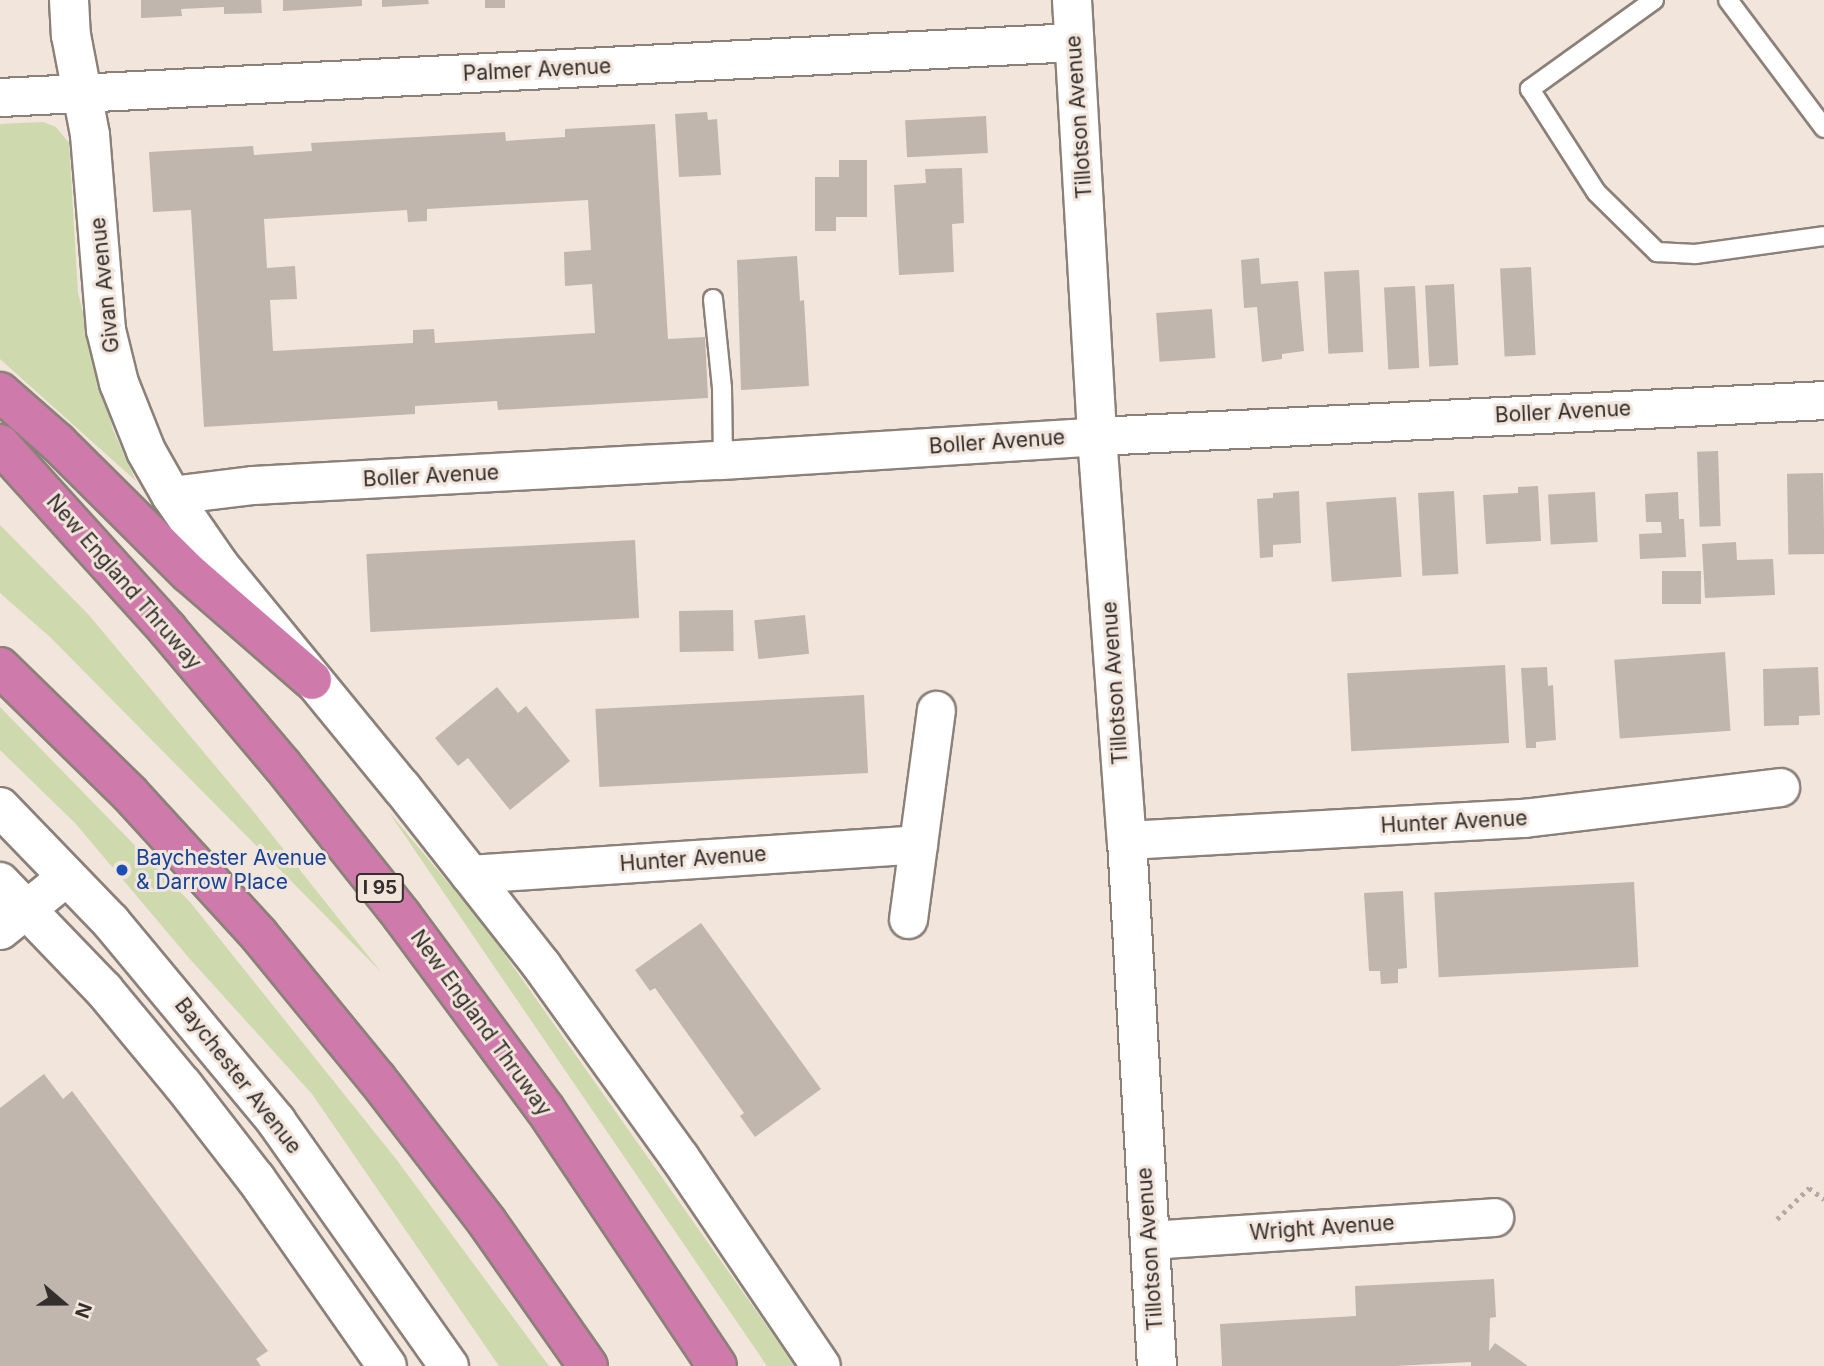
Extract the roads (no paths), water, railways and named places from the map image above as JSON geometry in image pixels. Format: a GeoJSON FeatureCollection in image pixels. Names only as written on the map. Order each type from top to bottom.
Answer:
{"type":"FeatureCollection","features":[{"type":"Feature","properties":{"kind":"highway"},"geometry":{"type":"LineString","coordinates":[[0,391],[57,442],[189,573],[312,680]]}},
{"type":"Feature","properties":{"kind":"highway","name":"New England Thruway"},"geometry":{"type":"LineString","coordinates":[[0,444],[167,629],[282,765],[402,916],[560,1131],[717,1366]]}},
{"type":"Feature","properties":{"kind":"highway"},"geometry":{"type":"LineString","coordinates":[[0,667],[130,794],[259,935],[377,1079],[487,1222],[588,1366]]}},
{"type":"Feature","properties":{"kind":"main road","name":"Givan Avenue"},"geometry":{"type":"LineString","coordinates":[[69,0],[71,35],[90,135],[106,330],[119,383],[146,451],[171,495],[220,566],[312,680]]}},
{"type":"Feature","properties":{"kind":"main road","name":"Tillotson Avenue"},"geometry":{"type":"LineString","coordinates":[[1072,0],[1097,436],[1127,840],[1157,1366]]}},
{"type":"Feature","properties":{"kind":"main road"},"geometry":{"type":"LineString","coordinates":[[312,680],[542,966],[680,1158],[821,1366]]}},
{"type":"Feature","properties":{"kind":"main road","name":"Baychester Avenue"},"geometry":{"type":"LineString","coordinates":[[0,807],[160,979],[276,1121],[449,1366]]}},
{"type":"Feature","properties":{"kind":"main road"},"geometry":{"type":"LineString","coordinates":[[0,882],[13,920],[104,990],[183,1085],[256,1180],[387,1366]]}},
{"type":"Feature","properties":{"kind":"main road"},"geometry":{"type":"LineString","coordinates":[[358,1324],[368,1366]]}},
{"type":"Feature","properties":{"kind":"street","name":"Palmer Avenue"},"geometry":{"type":"LineString","coordinates":[[0,97],[1074,43]]}},
{"type":"Feature","properties":{"kind":"street","name":"Boller Avenue"},"geometry":{"type":"LineString","coordinates":[[171,495],[253,485],[723,460],[1097,436],[1824,400]]}},
{"type":"Feature","properties":{"kind":"street"},"geometry":{"type":"LineString","coordinates":[[908,919],[936,710]]}},
{"type":"Feature","properties":{"kind":"street","name":"Hunter Avenue"},"geometry":{"type":"LineString","coordinates":[[1127,840],[1524,818],[1780,787]]}},
{"type":"Feature","properties":{"kind":"street","name":"Hunter Avenue"},"geometry":{"type":"LineString","coordinates":[[469,874],[918,845]]}},
{"type":"Feature","properties":{"kind":"street"},"geometry":{"type":"LineString","coordinates":[[13,920],[67,876]]}},
{"type":"Feature","properties":{"kind":"street","name":"Wright Avenue"},"geometry":{"type":"LineString","coordinates":[[1149,1240],[1494,1217]]}},
{"type":"Feature","properties":{"kind":"lane"},"geometry":{"type":"LineString","coordinates":[[1654,0],[1530,89],[1596,192],[1657,252],[1695,254],[1824,236]]}},
{"type":"Feature","properties":{"kind":"lane"},"geometry":{"type":"LineString","coordinates":[[1728,0],[1824,128]]}},
{"type":"Feature","properties":{"kind":"lane"},"geometry":{"type":"LineString","coordinates":[[713,299],[722,388],[723,460]]}},
{"type":"Feature","properties":{"kind":"place","name":"Baychester Avenue & Darrow Place"},"geometry":{"type":"Point","coordinates":[122,870]}}]}
